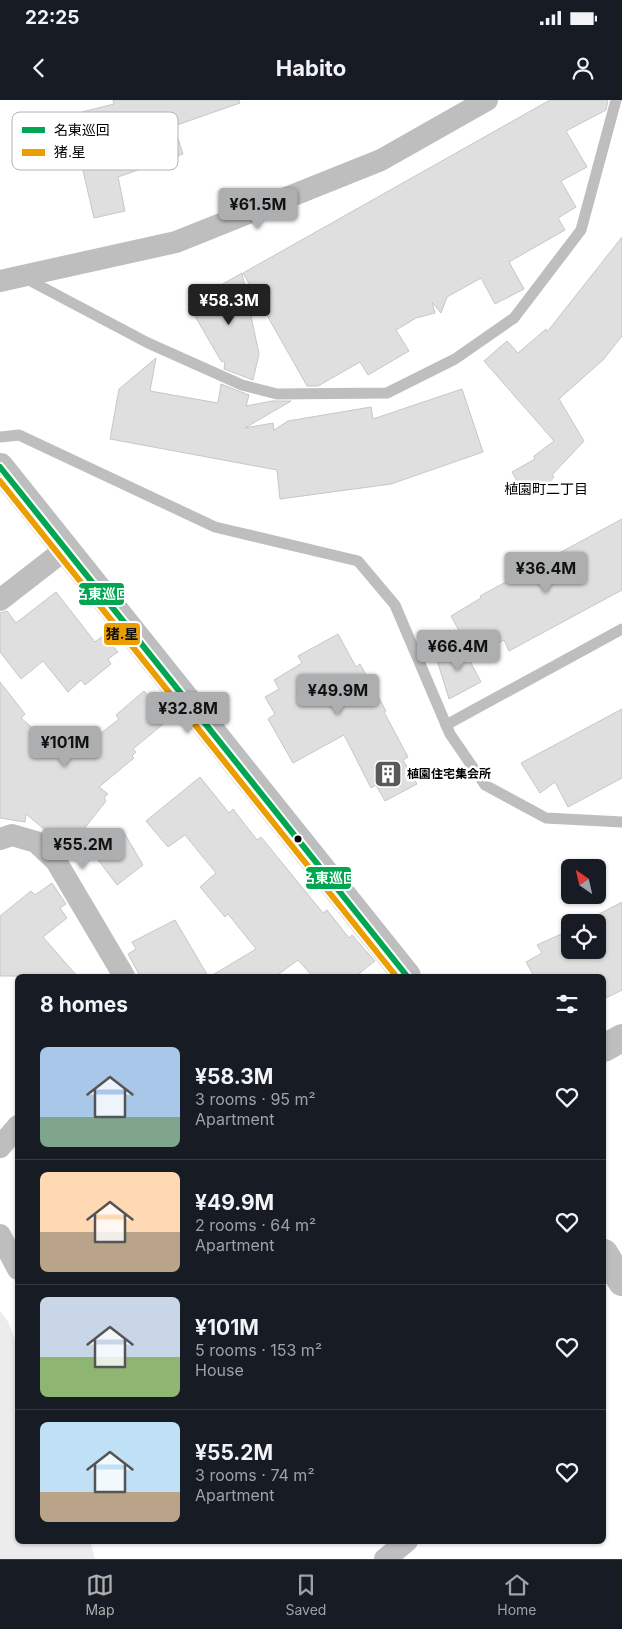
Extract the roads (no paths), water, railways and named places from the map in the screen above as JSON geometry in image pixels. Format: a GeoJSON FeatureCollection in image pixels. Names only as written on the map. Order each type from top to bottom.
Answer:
{"type":"FeatureCollection","features":[{"type":"Feature","properties":{"kind":"street"},"geometry":{"type":"LineString","coordinates":[[0,281],[176,242],[381,160],[487,100]]}},
{"type":"Feature","properties":{"kind":"street"},"geometry":{"type":"LineString","coordinates":[[0,467],[68,548],[405,974]]}},
{"type":"Feature","properties":{"kind":"street"},"geometry":{"type":"LineString","coordinates":[[0,600],[68,548]]}},
{"type":"Feature","properties":{"kind":"street"},"geometry":{"type":"LineString","coordinates":[[0,839],[12,835],[36,842],[56,861],[123,974]]}},
{"type":"Feature","properties":{"kind":"street"},"geometry":{"type":"LineString","coordinates":[[606,1047],[622,1038]]}},
{"type":"Feature","properties":{"kind":"street"},"geometry":{"type":"LineString","coordinates":[[0,1147],[15,1130]]}},
{"type":"Feature","properties":{"kind":"street"},"geometry":{"type":"LineString","coordinates":[[0,1235],[15,1263]]}},
{"type":"Feature","properties":{"kind":"street"},"geometry":{"type":"LineString","coordinates":[[606,1256],[622,1282]]}},
{"type":"Feature","properties":{"kind":"street"},"geometry":{"type":"LineString","coordinates":[[385,1559],[403,1544]]}},
{"type":"Feature","properties":{"kind":"lane"},"geometry":{"type":"LineString","coordinates":[[24,277],[148,343],[242,385],[277,394],[386,393],[455,359],[514,318],[581,230],[616,100]]}},
{"type":"Feature","properties":{"kind":"lane"},"geometry":{"type":"LineString","coordinates":[[0,437],[19,436],[215,527],[358,561],[394,605],[450,734],[486,785],[546,818],[622,822]]}},
{"type":"Feature","properties":{"kind":"lane"},"geometry":{"type":"LineString","coordinates":[[446,725],[622,629]]}},
{"type":"Feature","properties":{"kind":"place","name":"植園住宅集会所"},"geometry":{"type":"Point","coordinates":[388,774]}},
{"type":"Feature","properties":{"kind":"district","name":"植園町二丁目"},"geometry":{"type":"Point","coordinates":[546,489]}}]}
